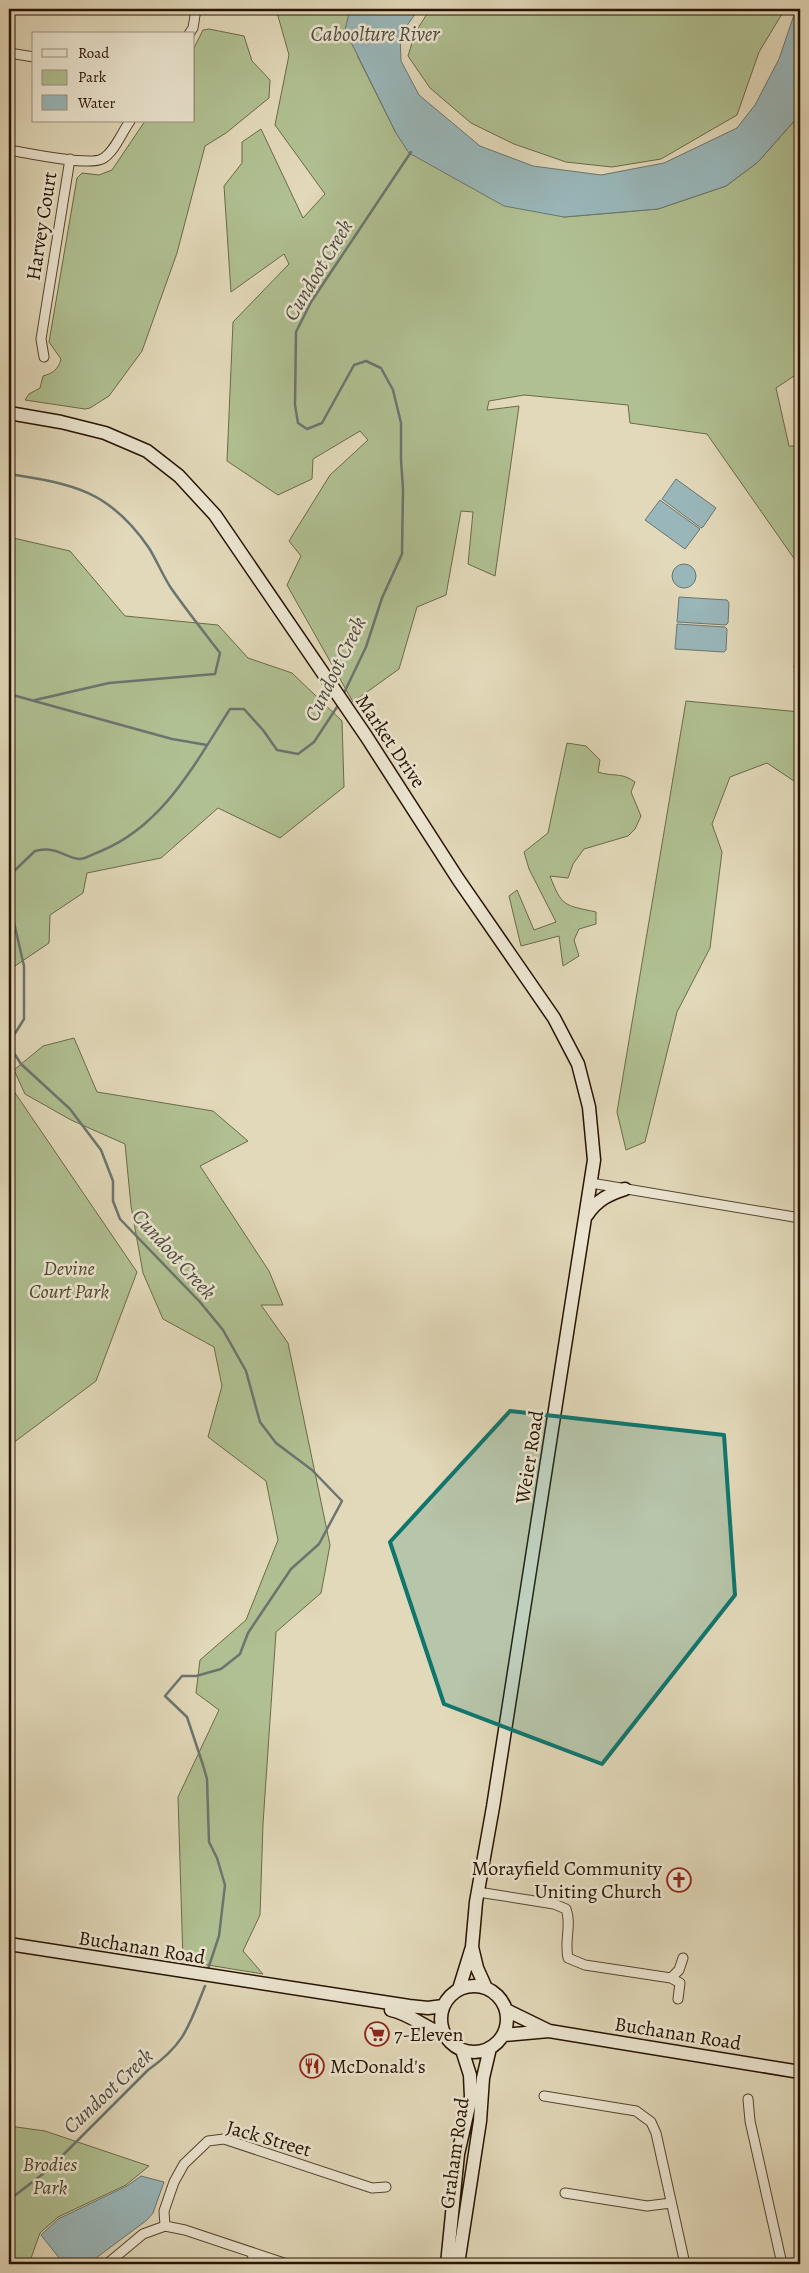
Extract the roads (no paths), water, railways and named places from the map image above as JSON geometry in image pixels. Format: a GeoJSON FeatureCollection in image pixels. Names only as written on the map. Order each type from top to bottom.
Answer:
{"type":"FeatureCollection","features":[{"type":"Feature","properties":{"kind":"street"},"geometry":{"type":"LineString","coordinates":[[190,32],[193,28],[196,9]]}},
{"type":"Feature","properties":{"kind":"street"},"geometry":{"type":"LineString","coordinates":[[9,53],[32,57]]}},
{"type":"Feature","properties":{"kind":"street"},"geometry":{"type":"LineString","coordinates":[[9,150],[70,159],[101,160],[108,154],[129,122]]}},
{"type":"Feature","properties":{"kind":"street","name":"Harvey Court"},"geometry":{"type":"LineString","coordinates":[[44,357],[41,339],[70,159]]}},
{"type":"Feature","properties":{"kind":"street","name":"Market Drive"},"geometry":{"type":"LineString","coordinates":[[9,413],[62,422],[105,433],[147,451],[179,476],[215,515],[366,736],[458,879],[554,1018],[578,1064],[590,1107],[594,1160],[591,1183]]}},
{"type":"Feature","properties":{"kind":"street"},"geometry":{"type":"LineString","coordinates":[[591,1183],[800,1218]]}},
{"type":"Feature","properties":{"kind":"street","name":"Weier Road"},"geometry":{"type":"LineString","coordinates":[[459,1990],[472,1947],[478,1892],[591,1183]]}},
{"type":"Feature","properties":{"kind":"street"},"geometry":{"type":"LineString","coordinates":[[586,1218],[602,1199],[613,1192],[625,1189]]}},
{"type":"Feature","properties":{"kind":"street"},"geometry":{"type":"LineString","coordinates":[[478,1892],[554,1904],[566,1909],[569,1917],[565,1946],[568,1958],[585,1965],[671,1978],[680,1983],[678,1998]]}},
{"type":"Feature","properties":{"kind":"street","name":"Buchanan Road"},"geometry":{"type":"LineString","coordinates":[[9,1944],[270,1986],[424,2008],[443,2006]]}},
{"type":"Feature","properties":{"kind":"street","name":"Weier Road"},"geometry":{"type":"LineString","coordinates":[[472,1947],[477,1968],[486,1988]]}},
{"type":"Feature","properties":{"kind":"street"},"geometry":{"type":"LineString","coordinates":[[671,1978],[679,1970],[683,1958]]}},
{"type":"Feature","properties":{"kind":"street","name":"Buchanan Road"},"geometry":{"type":"LineString","coordinates":[[270,1986],[285,1992],[396,2011],[407,2015],[430,2030],[445,2035]]}},
{"type":"Feature","properties":{"kind":"street"},"geometry":{"type":"LineString","coordinates":[[477,1986],[486,1988],[502,2000],[506,2010],[508,2018],[504,2035],[490,2048],[481,2052],[462,2050],[452,2044],[441,2026],[443,2006],[450,1996],[459,1990],[477,1986]]}},
{"type":"Feature","properties":{"kind":"street","name":"Buchanan Road"},"geometry":{"type":"LineString","coordinates":[[506,2010],[549,2031]]}},
{"type":"Feature","properties":{"kind":"street","name":"Buchanan Road"},"geometry":{"type":"LineString","coordinates":[[504,2035],[549,2031],[800,2072]]}},
{"type":"Feature","properties":{"kind":"street","name":"Graham Road"},"geometry":{"type":"LineString","coordinates":[[458,2264],[481,2114],[483,2078],[490,2048]]}},
{"type":"Feature","properties":{"kind":"street","name":"Graham Road"},"geometry":{"type":"LineString","coordinates":[[447,2264],[458,2154],[471,2097],[470,2075],[462,2050]]}},
{"type":"Feature","properties":{"kind":"street"},"geometry":{"type":"LineString","coordinates":[[544,2096],[632,2110],[646,2118],[656,2133],[685,2264]]}},
{"type":"Feature","properties":{"kind":"street"},"geometry":{"type":"LineString","coordinates":[[748,2099],[750,2121],[782,2264]]}},
{"type":"Feature","properties":{"kind":"street","name":"Jack Street"},"geometry":{"type":"LineString","coordinates":[[165,2226],[164,2211],[174,2182],[184,2164],[208,2141],[224,2139],[372,2188],[386,2187]]}},
{"type":"Feature","properties":{"kind":"street"},"geometry":{"type":"LineString","coordinates":[[565,2193],[647,2206],[671,2203]]}},
{"type":"Feature","properties":{"kind":"street"},"geometry":{"type":"LineString","coordinates":[[109,2264],[142,2234],[165,2226],[185,2230],[287,2264]]}},
{"type":"Feature","properties":{"kind":"street"},"geometry":{"type":"LineString","coordinates":[[252,2264],[253,2253]]}},
{"type":"Feature","properties":{"kind":"water","name":"Caboolture River"},"geometry":{"type":"Polygon","coordinates":[[[350,9],[419,9],[400,35],[401,61],[419,95],[480,146],[533,166],[601,175],[664,163],[737,128],[755,105],[779,59],[796,9],[800,9],[800,109],[795,120],[758,162],[726,186],[658,209],[564,217],[504,206],[409,153],[396,133],[345,30],[350,9]]]}},
{"type":"Feature","properties":{"kind":"water"},"geometry":{"type":"Polygon","coordinates":[[[676,479],[716,508],[703,527],[701,528],[662,499],[676,479]]]}},
{"type":"Feature","properties":{"kind":"water"},"geometry":{"type":"Polygon","coordinates":[[[660,500],[700,529],[685,549],[645,520],[660,500]]]}},
{"type":"Feature","properties":{"kind":"water"},"geometry":{"type":"Polygon","coordinates":[[[684,564],[689,565],[695,571],[695,581],[689,587],[684,588],[679,587],[673,581],[672,576],[673,571],[679,565],[684,564]]]}},
{"type":"Feature","properties":{"kind":"water"},"geometry":{"type":"Polygon","coordinates":[[[679,597],[727,600],[729,603],[728,623],[726,625],[677,622],[679,597]]]}},
{"type":"Feature","properties":{"kind":"water"},"geometry":{"type":"Polygon","coordinates":[[[677,624],[725,627],[727,629],[726,650],[724,652],[675,649],[677,624]]]}},
{"type":"Feature","properties":{"kind":"water"},"geometry":{"type":"Polygon","coordinates":[[[141,2176],[164,2182],[153,2213],[147,2220],[88,2264],[64,2264],[41,2235],[58,2219],[127,2186],[141,2176]]]}},
{"type":"Feature","properties":{"kind":"waterway","name":"Cundoot Creek"},"geometry":{"type":"LineString","coordinates":[[343,695],[366,647],[382,598],[402,554],[401,423],[393,390],[381,368],[366,361],[354,365],[322,423],[307,429],[298,423],[295,405],[296,332],[311,302],[411,152]]}},
{"type":"Feature","properties":{"kind":"waterway"},"geometry":{"type":"LineString","coordinates":[[9,474],[53,482],[89,493],[105,502],[120,514],[149,548],[171,588],[220,653],[215,674],[109,683],[35,700]]}},
{"type":"Feature","properties":{"kind":"waterway"},"geometry":{"type":"LineString","coordinates":[[9,694],[172,739],[207,745]]}},
{"type":"Feature","properties":{"kind":"waterway","name":"Cundoot Creek"},"geometry":{"type":"LineString","coordinates":[[208,1969],[219,1936],[225,1885],[217,1858],[209,1842],[207,1779],[203,1765],[187,1717],[165,1696],[182,1676],[196,1676],[221,1669],[240,1654],[248,1633],[291,1569],[319,1544],[342,1501],[312,1470],[276,1443],[260,1422],[246,1371],[223,1330],[200,1302],[120,1219],[113,1201],[113,1181],[101,1150],[70,1109],[21,1064],[14,1053],[14,1035],[24,1019],[24,966],[12,914],[11,874],[35,851],[51,850],[73,858],[82,859],[123,840],[143,825],[176,790],[230,709],[244,709],[263,730],[277,750],[298,754],[314,742],[339,704]]}},
{"type":"Feature","properties":{"kind":"waterway","name":"Cundoot Creek"},"geometry":{"type":"LineString","coordinates":[[9,2200],[48,2170],[148,2070],[170,2052],[190,2023],[205,1986]]}},
{"type":"Feature","properties":{"kind":"place","name":"Morayfield Community Uniting Church"},"geometry":{"type":"Point","coordinates":[679,1880]}},
{"type":"Feature","properties":{"kind":"place","name":"7-Eleven"},"geometry":{"type":"Point","coordinates":[377,2034]}},
{"type":"Feature","properties":{"kind":"place","name":"McDonald's"},"geometry":{"type":"Point","coordinates":[312,2066]}},
{"type":"Feature","properties":{"kind":"park label","name":"Devine Court Park"},"geometry":{"type":"Point","coordinates":[69,1280]}},
{"type":"Feature","properties":{"kind":"park label","name":"Brodies Park"},"geometry":{"type":"Point","coordinates":[50,2176]}}]}
